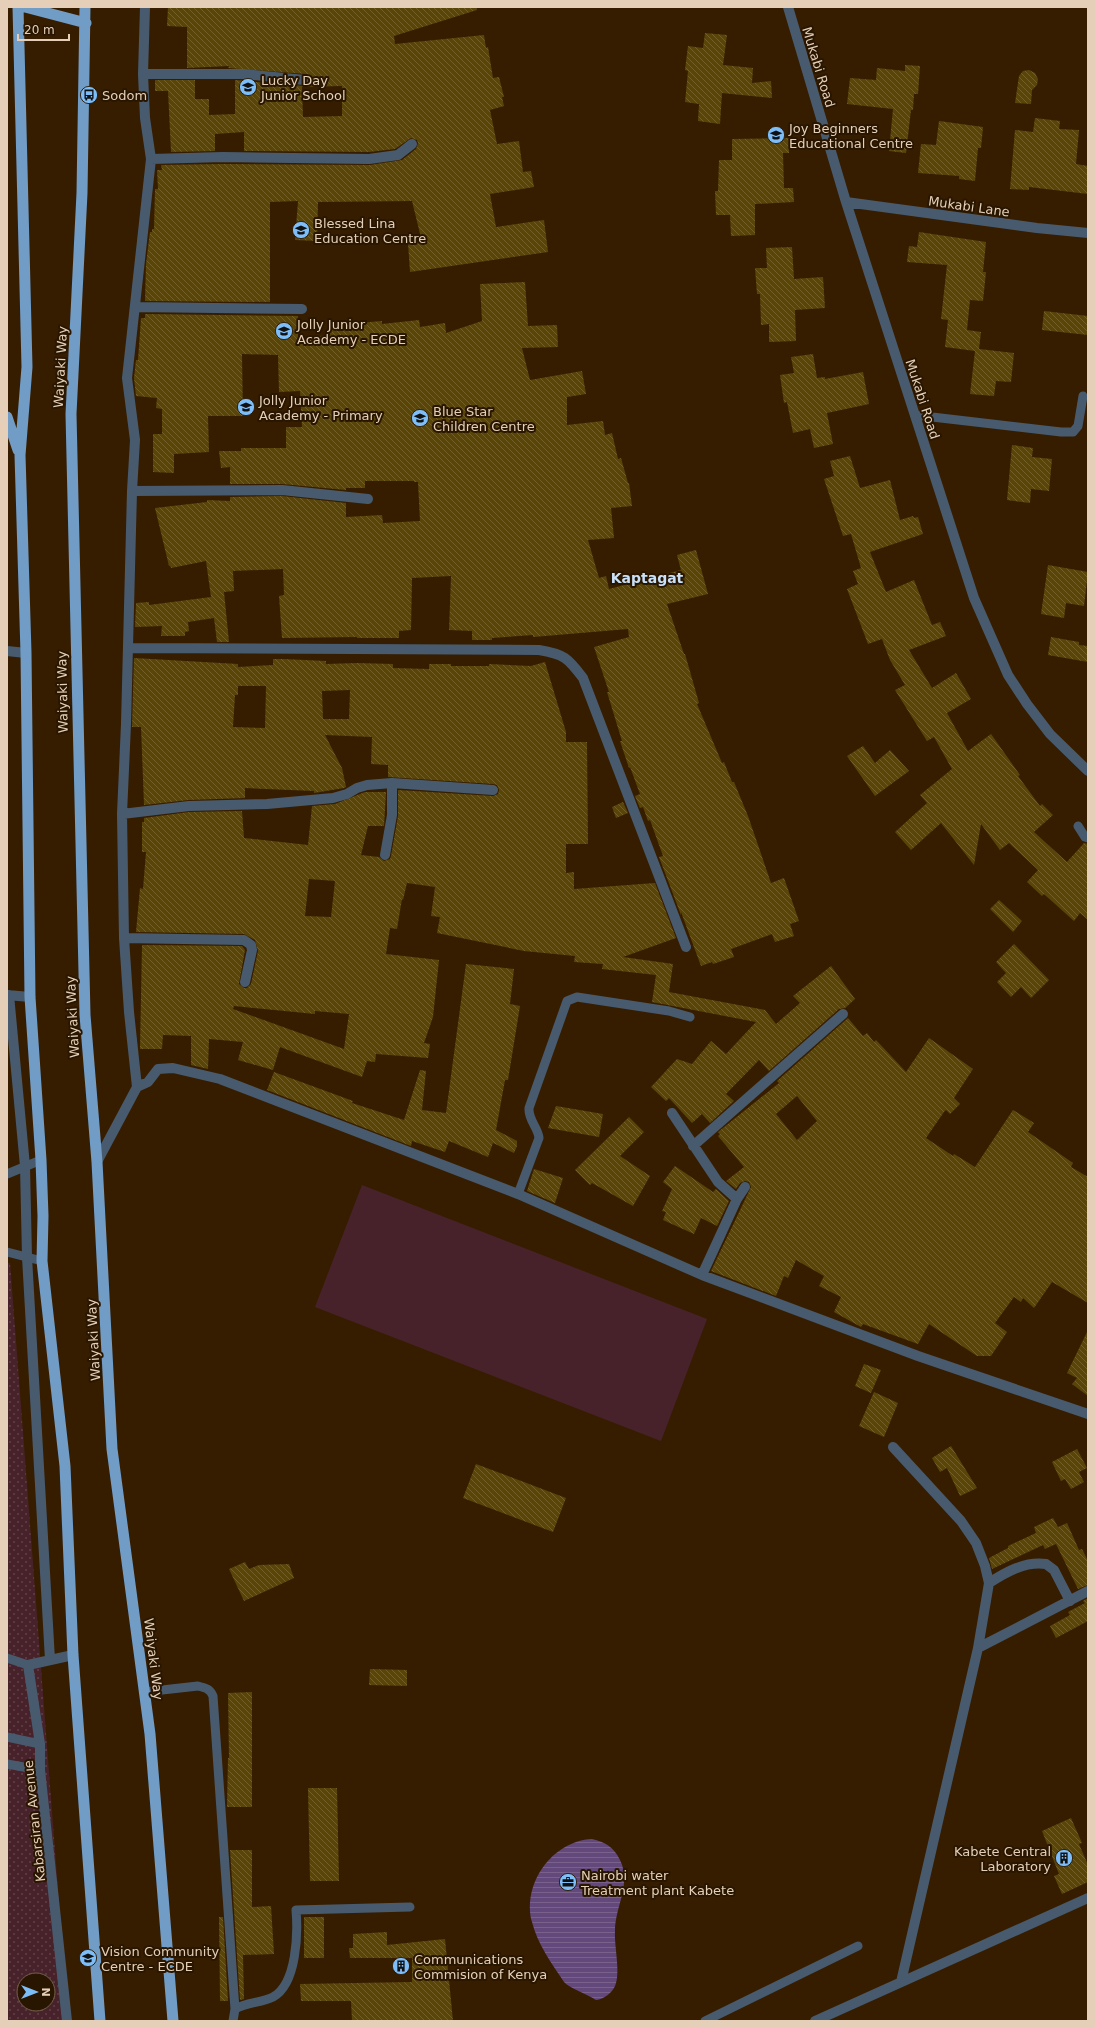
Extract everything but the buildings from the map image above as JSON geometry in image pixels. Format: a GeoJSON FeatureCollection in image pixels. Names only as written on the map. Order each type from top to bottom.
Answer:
{"type":"FeatureCollection","features":[{"type":"Feature","properties":{"kind":"highway"},"geometry":{"type":"LineString","coordinates":[[18,7],[27,367],[20,455],[26,653],[30,997],[41,1160],[43,1216],[42,1261],[65,1466],[73,1655],[100,2021]]}},
{"type":"Feature","properties":{"kind":"highway"},"geometry":{"type":"LineString","coordinates":[[25,7],[86,23]]}},
{"type":"Feature","properties":{"kind":"highway","name":"Waiyaki Way"},"geometry":{"type":"LineString","coordinates":[[85,7],[86,23],[82,193],[71,414],[85,1015],[97,1162],[112,1449],[150,1734],[173,2021]]}},
{"type":"Feature","properties":{"kind":"highway"},"geometry":{"type":"LineString","coordinates":[[7,417],[20,455]]}},
{"type":"Feature","properties":{"kind":"street"},"geometry":{"type":"LineString","coordinates":[[97,1162],[137,1087],[129,1012],[124,938],[122,814],[132,491],[135,440],[127,378],[151,159],[145,118],[143,74],[145,7]]}},
{"type":"Feature","properties":{"kind":"street","name":"Mukabi Road"},"geometry":{"type":"LineString","coordinates":[[788,7],[846,202],[974,598],[1008,675],[1027,704],[1050,734],[1088,771]]}},
{"type":"Feature","properties":{"kind":"street"},"geometry":{"type":"LineString","coordinates":[[143,74],[244,74],[306,80]]}},
{"type":"Feature","properties":{"kind":"street"},"geometry":{"type":"LineString","coordinates":[[151,159],[223,157],[369,159],[398,155],[412,144]]}},
{"type":"Feature","properties":{"kind":"street","name":"Mukabi Lane"},"geometry":{"type":"LineString","coordinates":[[846,202],[1037,228],[1088,233]]}},
{"type":"Feature","properties":{"kind":"street"},"geometry":{"type":"LineString","coordinates":[[135,307],[302,309]]}},
{"type":"Feature","properties":{"kind":"street"},"geometry":{"type":"LineString","coordinates":[[132,491],[282,490],[368,499]]}},
{"type":"Feature","properties":{"kind":"street"},"geometry":{"type":"LineString","coordinates":[[128,648],[539,650],[558,653],[571,662],[583,678],[686,947]]}},
{"type":"Feature","properties":{"kind":"street"},"geometry":{"type":"LineString","coordinates":[[7,651],[26,653]]}},
{"type":"Feature","properties":{"kind":"street"},"geometry":{"type":"LineString","coordinates":[[122,814],[189,806],[259,804],[333,798],[347,794],[357,788],[367,785],[392,783],[493,790]]}},
{"type":"Feature","properties":{"kind":"street"},"geometry":{"type":"LineString","coordinates":[[385,855],[392,815],[392,783]]}},
{"type":"Feature","properties":{"kind":"street"},"geometry":{"type":"LineString","coordinates":[[124,938],[244,940],[251,945],[252,950],[245,982]]}},
{"type":"Feature","properties":{"kind":"street"},"geometry":{"type":"LineString","coordinates":[[30,997],[8,995],[25,1166],[27,1257],[50,1660]]}},
{"type":"Feature","properties":{"kind":"street"},"geometry":{"type":"LineString","coordinates":[[693,1146],[843,1014]]}},
{"type":"Feature","properties":{"kind":"street"},"geometry":{"type":"LineString","coordinates":[[137,1087],[148,1082],[158,1069],[174,1068],[220,1079],[518,1194],[702,1275],[918,1356],[1088,1414]]}},
{"type":"Feature","properties":{"kind":"street"},"geometry":{"type":"LineString","coordinates":[[672,1113],[718,1182],[737,1199]]}},
{"type":"Feature","properties":{"kind":"street"},"geometry":{"type":"LineString","coordinates":[[702,1275],[737,1199],[745,1187]]}},
{"type":"Feature","properties":{"kind":"street"},"geometry":{"type":"LineString","coordinates":[[893,1447],[961,1521],[976,1543],[985,1566],[989,1583],[978,1648],[901,1982]]}},
{"type":"Feature","properties":{"kind":"street"},"geometry":{"type":"LineString","coordinates":[[989,1583],[1015,1568],[1029,1564],[1046,1564],[1054,1570],[1070,1601]]}},
{"type":"Feature","properties":{"kind":"street"},"geometry":{"type":"LineString","coordinates":[[978,1648],[1088,1591]]}},
{"type":"Feature","properties":{"kind":"street"},"geometry":{"type":"LineString","coordinates":[[28,1665],[73,1655]]}},
{"type":"Feature","properties":{"kind":"street","name":"Kabarsiran Avenue"},"geometry":{"type":"LineString","coordinates":[[28,1665],[40,1744],[40,1770],[67,2021]]}},
{"type":"Feature","properties":{"kind":"street"},"geometry":{"type":"LineString","coordinates":[[815,2021],[1088,1898]]}},
{"type":"Feature","properties":{"kind":"lane"},"geometry":{"type":"LineString","coordinates":[[915,415],[1072,432],[1078,426],[1083,396]]}},
{"type":"Feature","properties":{"kind":"lane"},"geometry":{"type":"LineString","coordinates":[[1078,826],[1085,837],[1088,838]]}},
{"type":"Feature","properties":{"kind":"lane"},"geometry":{"type":"LineString","coordinates":[[518,1194],[538,1138],[537,1131],[529,1114],[529,1108],[567,1001],[577,997],[669,1011],[690,1017]]}},
{"type":"Feature","properties":{"kind":"lane"},"geometry":{"type":"LineString","coordinates":[[7,1174],[41,1160]]}},
{"type":"Feature","properties":{"kind":"lane"},"geometry":{"type":"LineString","coordinates":[[7,1252],[42,1261]]}},
{"type":"Feature","properties":{"kind":"lane"},"geometry":{"type":"LineString","coordinates":[[7,1658],[28,1665]]}},
{"type":"Feature","properties":{"kind":"lane"},"geometry":{"type":"LineString","coordinates":[[144,1692],[198,1686],[205,1688],[213,1696],[235,2009],[233,2021]]}},
{"type":"Feature","properties":{"kind":"lane"},"geometry":{"type":"LineString","coordinates":[[7,1737],[40,1744]]}},
{"type":"Feature","properties":{"kind":"lane"},"geometry":{"type":"LineString","coordinates":[[7,1764],[40,1770]]}},
{"type":"Feature","properties":{"kind":"lane"},"geometry":{"type":"LineString","coordinates":[[235,2009],[245,2004],[260,2002],[274,1996],[284,1984],[292,1968],[296,1953],[298,1929],[296,1910],[410,1907]]}},
{"type":"Feature","properties":{"kind":"lane"},"geometry":{"type":"LineString","coordinates":[[705,2021],[858,1946]]}},
{"type":"Feature","properties":{"kind":"shaded area"},"geometry":{"type":"Polygon","coordinates":[[[362,1185],[707,1319],[661,1441],[315,1307],[362,1185]]]}},
{"type":"Feature","properties":{"kind":"shaded area"},"geometry":{"type":"Polygon","coordinates":[[[7,1263],[10,1263],[68,2021],[7,2021],[7,1263]]]}},
{"type":"Feature","properties":{"kind":"shaded area"},"geometry":{"type":"Polygon","coordinates":[[[592,1839],[612,1848],[618,1855],[623,1869],[624,1878],[624,1886],[615,1931],[617,1981],[614,1989],[610,1993],[605,1997],[596,2000],[564,1982],[537,1938],[532,1922],[530,1908],[536,1880],[543,1867],[564,1847],[592,1839]]]}},
{"type":"Feature","properties":{"kind":"place","name":"Lucky Day Junior School"},"geometry":{"type":"Point","coordinates":[248,87]}},
{"type":"Feature","properties":{"kind":"place","name":"Sodom"},"geometry":{"type":"Point","coordinates":[89,95]}},
{"type":"Feature","properties":{"kind":"place","name":"Joy Beginners Educational Centre"},"geometry":{"type":"Point","coordinates":[776,135]}},
{"type":"Feature","properties":{"kind":"place","name":"Blessed Lina Education Centre"},"geometry":{"type":"Point","coordinates":[301,230]}},
{"type":"Feature","properties":{"kind":"place","name":"Jolly Junior Academy - ECDE"},"geometry":{"type":"Point","coordinates":[284,331]}},
{"type":"Feature","properties":{"kind":"place","name":"Jolly Junior Academy - Primary"},"geometry":{"type":"Point","coordinates":[246,407]}},
{"type":"Feature","properties":{"kind":"place","name":"Blue Star Children Centre"},"geometry":{"type":"Point","coordinates":[420,418]}},
{"type":"Feature","properties":{"kind":"place","name":"Kabete Central Laboratory"},"geometry":{"type":"Point","coordinates":[1064,1858]}},
{"type":"Feature","properties":{"kind":"place","name":"Nairobi water Treatment plant Kabete"},"geometry":{"type":"Point","coordinates":[568,1882]}},
{"type":"Feature","properties":{"kind":"place","name":"Vision Community Centre - ECDE"},"geometry":{"type":"Point","coordinates":[88,1958]}},
{"type":"Feature","properties":{"kind":"place","name":"Communications Commision of Kenya"},"geometry":{"type":"Point","coordinates":[401,1966]}},
{"type":"Feature","properties":{"kind":"district","name":"Kaptagat"},"geometry":{"type":"Point","coordinates":[647,578]}}]}
